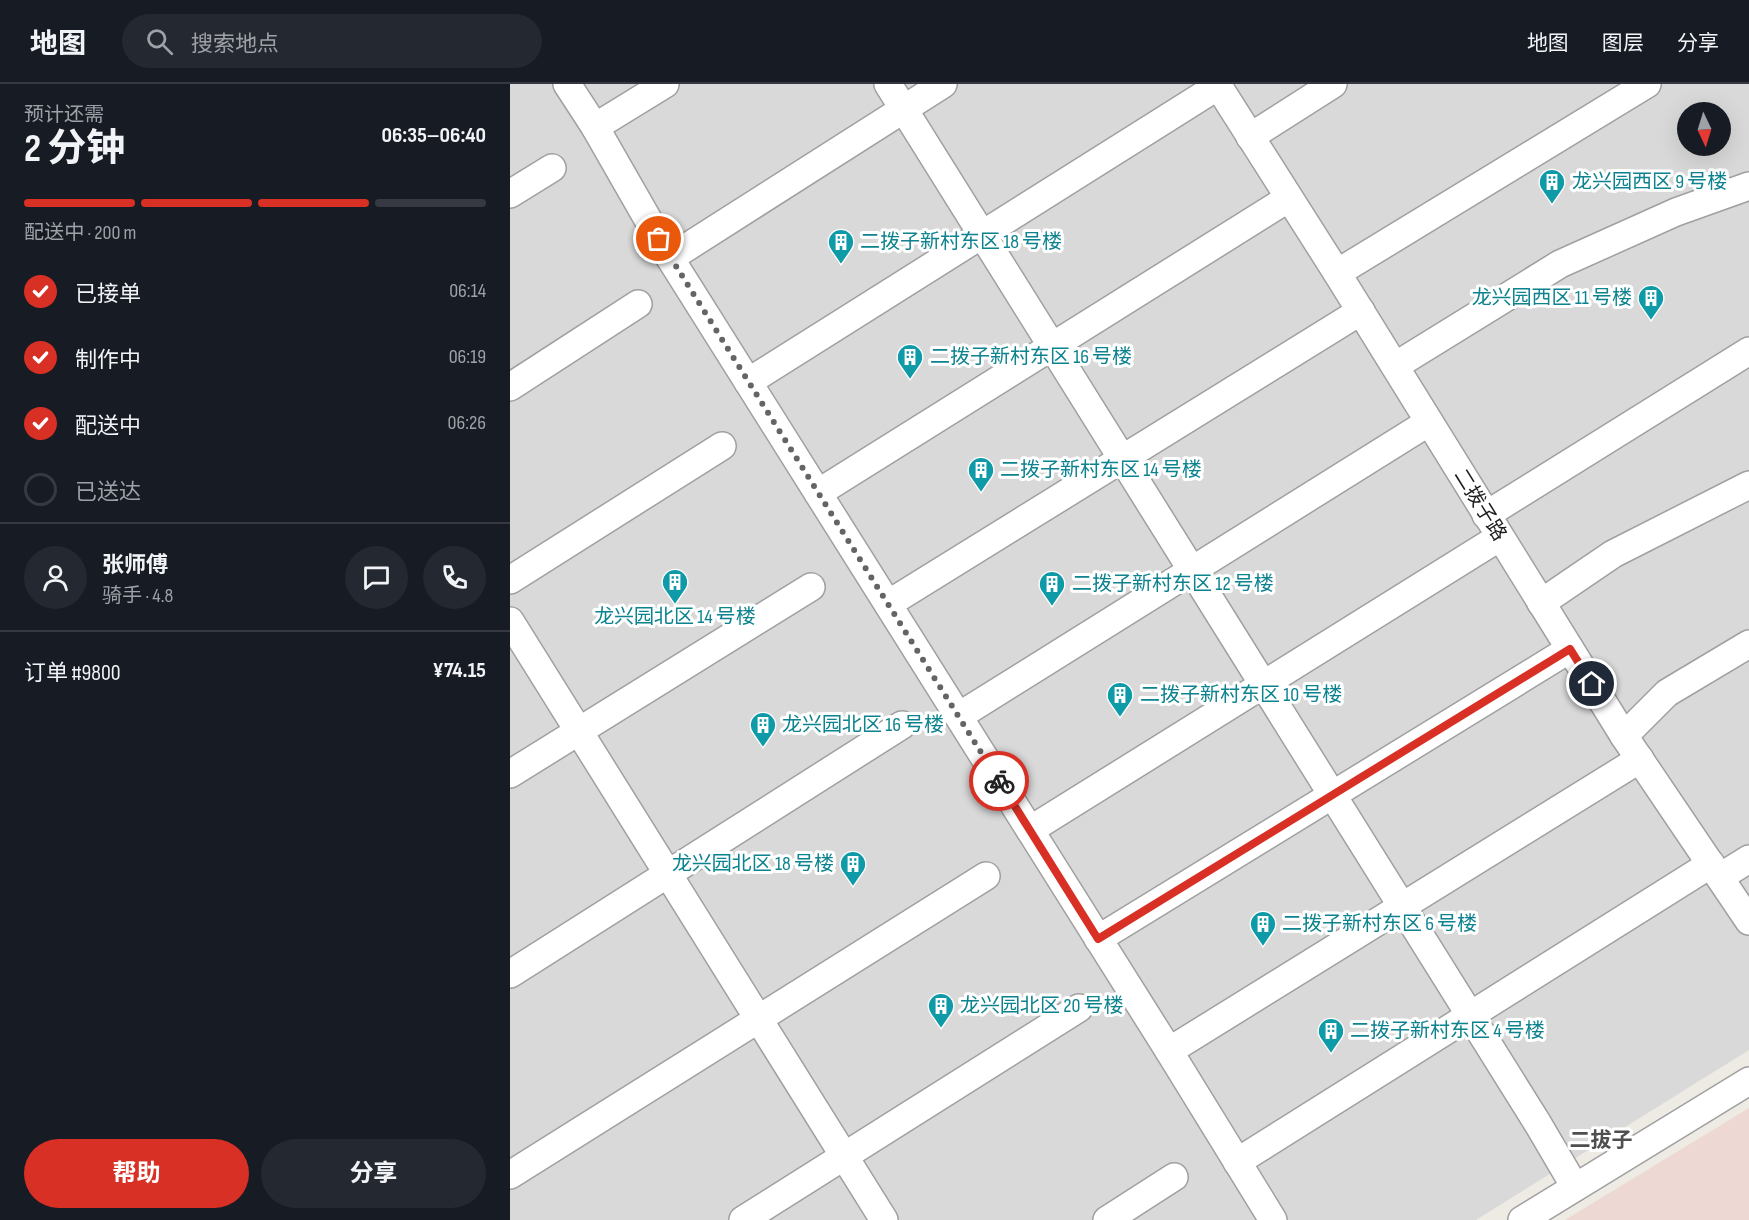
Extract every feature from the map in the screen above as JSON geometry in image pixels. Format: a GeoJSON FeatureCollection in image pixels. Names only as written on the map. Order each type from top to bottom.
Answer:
{"type":"FeatureCollection","features":[{"type":"Feature","properties":{"kind":"street"},"geometry":{"type":"LineString","coordinates":[[567,84],[595,127],[670,258],[1273,1220]]}},
{"type":"Feature","properties":{"kind":"street"},"geometry":{"type":"LineString","coordinates":[[595,127],[665,84]]}},
{"type":"Feature","properties":{"kind":"street"},"geometry":{"type":"LineString","coordinates":[[888,84],[1470,1015],[1575,1187]]}},
{"type":"Feature","properties":{"kind":"street"},"geometry":{"type":"LineString","coordinates":[[670,258],[943,84]]}},
{"type":"Feature","properties":{"kind":"street"},"geometry":{"type":"LineString","coordinates":[[1250,137],[1334,84]]}},
{"type":"Feature","properties":{"kind":"street"},"geometry":{"type":"LineString","coordinates":[[1337,273],[1647,84]]}},
{"type":"Feature","properties":{"kind":"street"},"geometry":{"type":"LineString","coordinates":[[748,382],[1217,85]]}},
{"type":"Feature","properties":{"kind":"street","name":"二拨子路"},"geometry":{"type":"LineString","coordinates":[[1217,85],[1361,310],[1624,736],[1749,921]]}},
{"type":"Feature","properties":{"kind":"street"},"geometry":{"type":"LineString","coordinates":[[510,194],[552,168]]}},
{"type":"Feature","properties":{"kind":"street"},"geometry":{"type":"LineString","coordinates":[[1395,366],[1560,264],[1676,212],[1749,186]]}},
{"type":"Feature","properties":{"kind":"street"},"geometry":{"type":"LineString","coordinates":[[818,493],[1289,198]]}},
{"type":"Feature","properties":{"kind":"street"},"geometry":{"type":"LineString","coordinates":[[510,387],[638,304]]}},
{"type":"Feature","properties":{"kind":"street"},"geometry":{"type":"LineString","coordinates":[[888,604],[1361,310]]}},
{"type":"Feature","properties":{"kind":"street"},"geometry":{"type":"LineString","coordinates":[[1030,830],[1263,684],[1749,351]]}},
{"type":"Feature","properties":{"kind":"street"},"geometry":{"type":"LineString","coordinates":[[959,716],[1429,422]]}},
{"type":"Feature","properties":{"kind":"street"},"geometry":{"type":"LineString","coordinates":[[510,580],[722,446]]}},
{"type":"Feature","properties":{"kind":"street"},"geometry":{"type":"LineString","coordinates":[[1541,603],[1613,554],[1749,485]]}},
{"type":"Feature","properties":{"kind":"street"},"geometry":{"type":"LineString","coordinates":[[510,774],[811,587]]}},
{"type":"Feature","properties":{"kind":"street"},"geometry":{"type":"LineString","coordinates":[[510,621],[884,1220]]}},
{"type":"Feature","properties":{"kind":"street"},"geometry":{"type":"LineString","coordinates":[[1624,736],[1667,693],[1749,644]]}},
{"type":"Feature","properties":{"kind":"street"},"geometry":{"type":"LineString","coordinates":[[1098,939],[1570,649]]}},
{"type":"Feature","properties":{"kind":"street"},"geometry":{"type":"LineString","coordinates":[[510,974],[902,725]]}},
{"type":"Feature","properties":{"kind":"street"},"geometry":{"type":"LineString","coordinates":[[1169,1051],[1640,759]]}},
{"type":"Feature","properties":{"kind":"street"},"geometry":{"type":"LineString","coordinates":[[1237,1162],[1470,1015],[1715,870],[1749,859]]}},
{"type":"Feature","properties":{"kind":"street"},"geometry":{"type":"LineString","coordinates":[[510,1175],[986,876]]}},
{"type":"Feature","properties":{"kind":"street"},"geometry":{"type":"LineString","coordinates":[[743,1220],[1079,1008]]}},
{"type":"Feature","properties":{"kind":"street"},"geometry":{"type":"LineString","coordinates":[[1522,1220],[1749,1081]]}},
{"type":"Feature","properties":{"kind":"street"},"geometry":{"type":"LineString","coordinates":[[1107,1220],[1174,1177]]}},
{"type":"Feature","properties":{"kind":"shaded area"},"geometry":{"type":"Polygon","coordinates":[[[510,84],[1749,84],[1749,1050],[1476,1220],[510,1220],[510,84]]]}},
{"type":"Feature","properties":{"kind":"shaded area"},"geometry":{"type":"Polygon","coordinates":[[[1749,1108],[1749,1220],[1565,1220],[1749,1108]]]}},
{"type":"Feature","properties":{"kind":"way so far"},"geometry":{"type":"LineString","coordinates":[[659,239],[999,781]]}},
{"type":"Feature","properties":{"kind":"place","name":"龙兴园西区 9 号楼"},"geometry":{"type":"Point","coordinates":[1552,205]}},
{"type":"Feature","properties":{"kind":"place","name":"二拨子新村东区 18 号楼"},"geometry":{"type":"Point","coordinates":[841,265]}},
{"type":"Feature","properties":{"kind":"place","name":"龙兴园西区 11 号楼"},"geometry":{"type":"Point","coordinates":[1651,321]}},
{"type":"Feature","properties":{"kind":"place","name":"二拨子新村东区 16 号楼"},"geometry":{"type":"Point","coordinates":[910,380]}},
{"type":"Feature","properties":{"kind":"place","name":"二拨子新村东区 14 号楼"},"geometry":{"type":"Point","coordinates":[981,493]}},
{"type":"Feature","properties":{"kind":"place","name":"龙兴园北区 14 号楼"},"geometry":{"type":"Point","coordinates":[675,605]}},
{"type":"Feature","properties":{"kind":"place","name":"二拨子新村东区 12 号楼"},"geometry":{"type":"Point","coordinates":[1052,607]}},
{"type":"Feature","properties":{"kind":"place","name":"二拨子新村东区 10 号楼"},"geometry":{"type":"Point","coordinates":[1120,718]}},
{"type":"Feature","properties":{"kind":"place","name":"龙兴园北区 16 号楼"},"geometry":{"type":"Point","coordinates":[763,748]}},
{"type":"Feature","properties":{"kind":"place","name":"龙兴园北区 18 号楼"},"geometry":{"type":"Point","coordinates":[853,887]}},
{"type":"Feature","properties":{"kind":"place","name":"二拨子新村东区 6 号楼"},"geometry":{"type":"Point","coordinates":[1263,947]}},
{"type":"Feature","properties":{"kind":"place","name":"龙兴园北区 20 号楼"},"geometry":{"type":"Point","coordinates":[941,1029]}},
{"type":"Feature","properties":{"kind":"place","name":"二拨子新村东区 4 号楼"},"geometry":{"type":"Point","coordinates":[1331,1054]}},
{"type":"Feature","properties":{"kind":"district","name":"二拔子"},"geometry":{"type":"Point","coordinates":[1601,1140]}},
{"type":"Feature","properties":{"kind":"route"},"geometry":{"type":"LineString","coordinates":[[999,781],[1098,939],[1570,649],[1592,684]]}}]}
